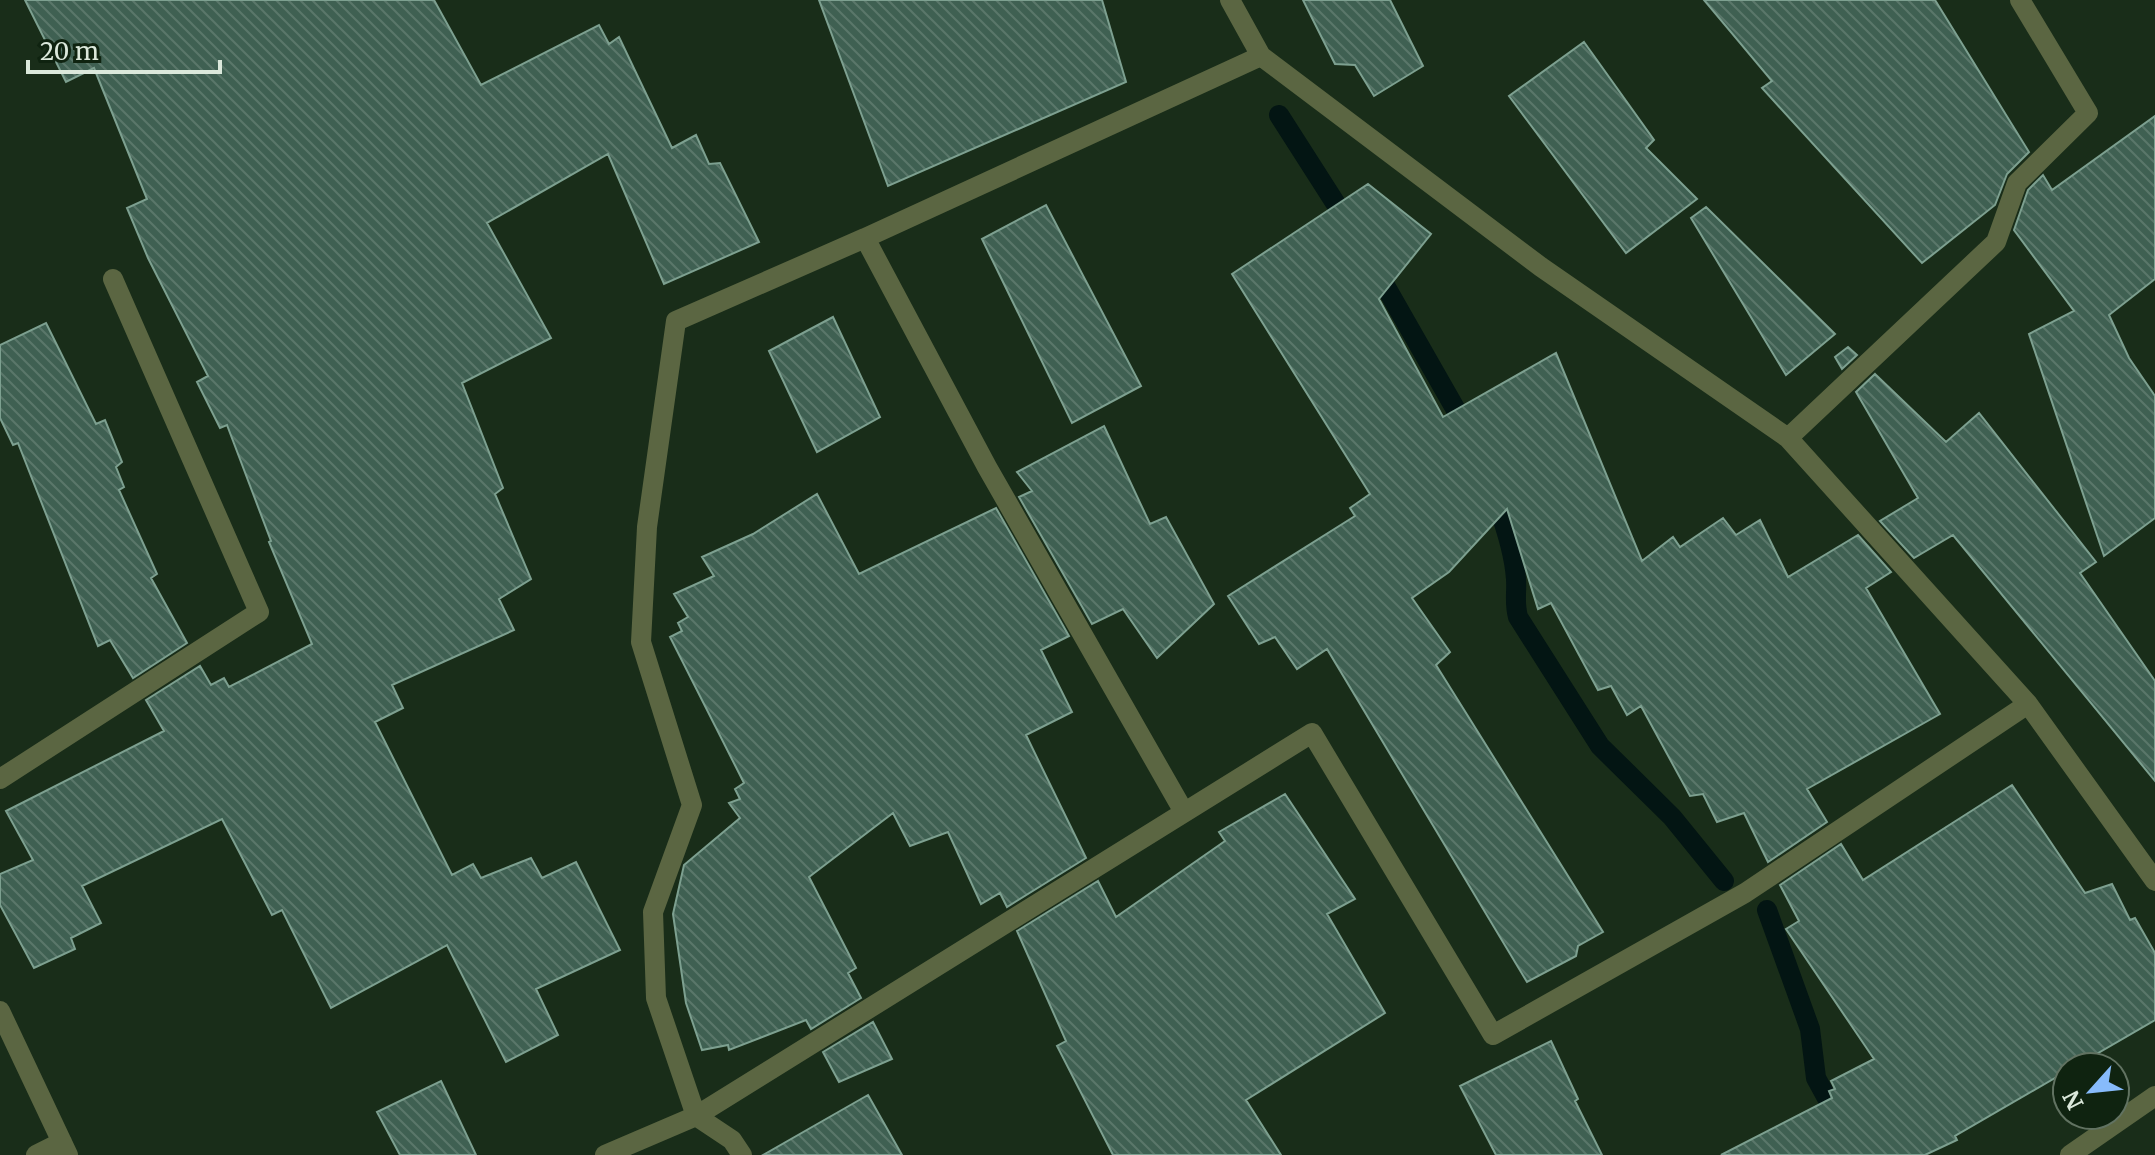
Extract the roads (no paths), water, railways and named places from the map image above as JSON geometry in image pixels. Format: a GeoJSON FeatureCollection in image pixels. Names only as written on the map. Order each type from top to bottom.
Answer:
{"type":"FeatureCollection","features":[{"type":"Feature","properties":{"kind":"street"},"geometry":{"type":"LineString","coordinates":[[1230,0],[1261,56],[1541,267],[1788,438],[2028,704],[2155,881]]}},
{"type":"Feature","properties":{"kind":"street"},"geometry":{"type":"LineString","coordinates":[[1788,438],[1996,242],[2017,183],[2088,113],[2020,0]]}},
{"type":"Feature","properties":{"kind":"street"},"geometry":{"type":"LineString","coordinates":[[742,1155],[732,1140],[696,1116],[656,998],[653,912],[692,805],[641,642],[647,527],[676,321],[1261,56]]}},
{"type":"Feature","properties":{"kind":"street"},"geometry":{"type":"LineString","coordinates":[[865,238],[987,467],[1184,812]]}},
{"type":"Feature","properties":{"kind":"street"},"geometry":{"type":"LineString","coordinates":[[0,779],[259,612],[113,279]]}},
{"type":"Feature","properties":{"kind":"street"},"geometry":{"type":"LineString","coordinates":[[605,1155],[696,1116],[1312,733],[1493,1035],[1745,893],[2028,704]]}},
{"type":"Feature","properties":{"kind":"street"},"geometry":{"type":"LineString","coordinates":[[0,1011],[65,1148],[36,1155]]}},
{"type":"Feature","properties":{"kind":"street"},"geometry":{"type":"LineString","coordinates":[[2070,1155],[2155,1096]]}},
{"type":"Feature","properties":{"kind":"waterway"},"geometry":{"type":"LineString","coordinates":[[1279,115],[1350,226]]}},
{"type":"Feature","properties":{"kind":"waterway"},"geometry":{"type":"LineString","coordinates":[[1375,268],[1468,431]]}},
{"type":"Feature","properties":{"kind":"waterway"},"geometry":{"type":"LineString","coordinates":[[1492,490],[1513,556],[1518,617],[1600,746],[1672,817],[1724,881]]}},
{"type":"Feature","properties":{"kind":"waterway"},"geometry":{"type":"LineString","coordinates":[[1767,910],[1810,1029],[1816,1078],[1858,1155]]}}]}
